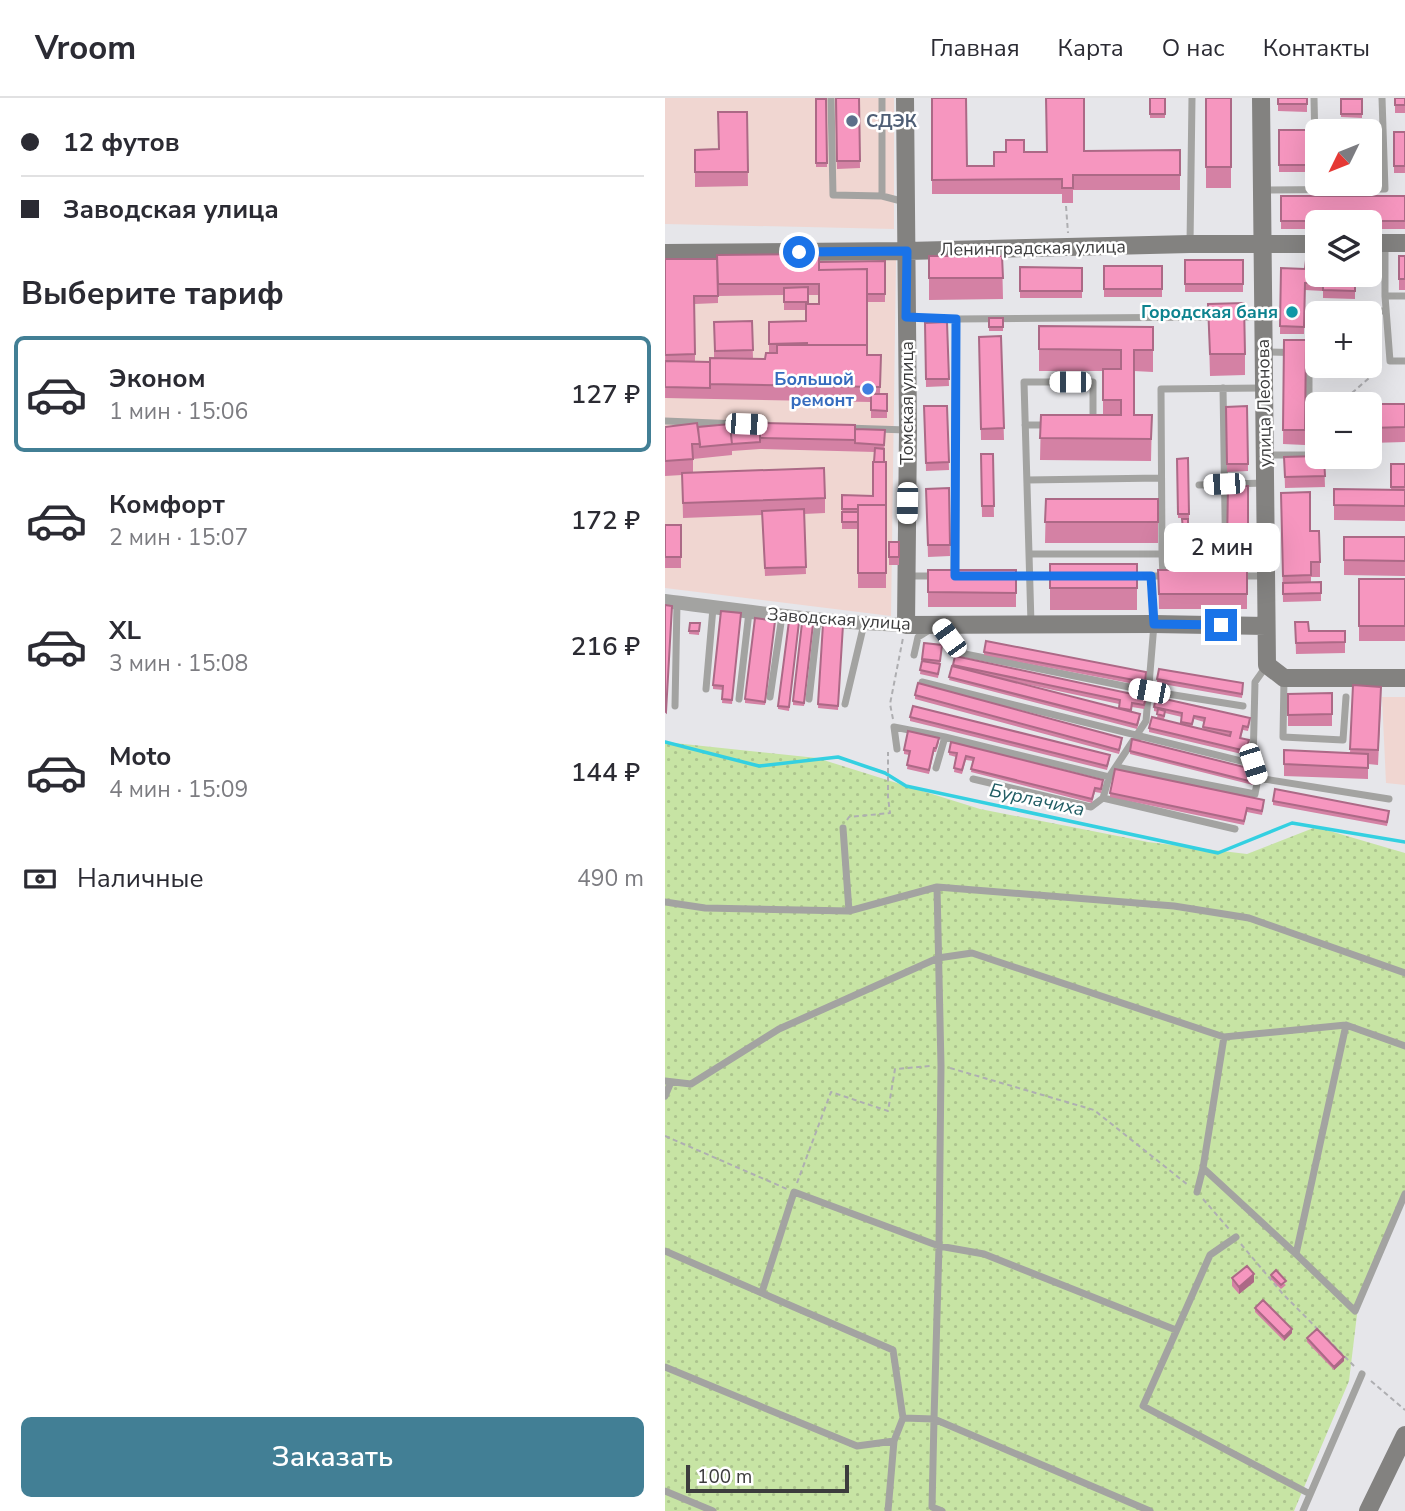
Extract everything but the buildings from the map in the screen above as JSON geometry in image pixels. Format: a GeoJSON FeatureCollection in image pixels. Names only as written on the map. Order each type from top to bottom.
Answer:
{"type":"FeatureCollection","features":[{"type":"Feature","properties":{"kind":"street","name":"Томская улица"},"geometry":{"type":"LineString","coordinates":[[905,98],[908,430],[906,625]]}},
{"type":"Feature","properties":{"kind":"street","name":"улица Леонова"},"geometry":{"type":"LineString","coordinates":[[1261,98],[1267,665]]}},
{"type":"Feature","properties":{"kind":"street"},"geometry":{"type":"LineString","coordinates":[[1382,243],[1405,243]]}},
{"type":"Feature","properties":{"kind":"street","name":"Ленинградская улица"},"geometry":{"type":"LineString","coordinates":[[665,253],[1305,244]]}},
{"type":"Feature","properties":{"kind":"street","name":"Заводская улица"},"geometry":{"type":"LineString","coordinates":[[671,602],[864,624],[1266,626]]}},
{"type":"Feature","properties":{"kind":"street"},"geometry":{"type":"LineString","coordinates":[[1267,665],[1284,678],[1405,678]]}},
{"type":"Feature","properties":{"kind":"street"},"geometry":{"type":"LineString","coordinates":[[1368,1511],[1405,1435]]}},
{"type":"Feature","properties":{"kind":"lane"},"geometry":{"type":"LineString","coordinates":[[831,98],[833,195],[882,196],[906,203]]}},
{"type":"Feature","properties":{"kind":"lane"},"geometry":{"type":"LineString","coordinates":[[882,98],[882,196]]}},
{"type":"Feature","properties":{"kind":"lane"},"geometry":{"type":"LineString","coordinates":[[1190,244],[1192,98]]}},
{"type":"Feature","properties":{"kind":"lane"},"geometry":{"type":"LineString","coordinates":[[1314,98],[1314,119]]}},
{"type":"Feature","properties":{"kind":"lane"},"geometry":{"type":"LineString","coordinates":[[1382,98],[1383,119]]}},
{"type":"Feature","properties":{"kind":"lane"},"geometry":{"type":"LineString","coordinates":[[1383,128],[1383,189]]}},
{"type":"Feature","properties":{"kind":"lane"},"geometry":{"type":"LineString","coordinates":[[1262,190],[1305,189]]}},
{"type":"Feature","properties":{"kind":"lane"},"geometry":{"type":"LineString","coordinates":[[1382,273],[1389,361],[1405,361]]}},
{"type":"Feature","properties":{"kind":"lane"},"geometry":{"type":"LineString","coordinates":[[1385,296],[1405,296]]}},
{"type":"Feature","properties":{"kind":"lane"},"geometry":{"type":"LineString","coordinates":[[906,317],[1221,317]]}},
{"type":"Feature","properties":{"kind":"lane"},"geometry":{"type":"LineString","coordinates":[[1235,317],[1263,317]]}},
{"type":"Feature","properties":{"kind":"lane"},"geometry":{"type":"LineString","coordinates":[[955,576],[956,319]]}},
{"type":"Feature","properties":{"kind":"lane"},"geometry":{"type":"LineString","coordinates":[[1263,352],[1309,353],[1312,392]]}},
{"type":"Feature","properties":{"kind":"lane"},"geometry":{"type":"LineString","coordinates":[[1031,624],[1024,382],[1093,382],[1093,425],[1079,425]]}},
{"type":"Feature","properties":{"kind":"lane"},"geometry":{"type":"LineString","coordinates":[[1223,388],[1226,576]]}},
{"type":"Feature","properties":{"kind":"lane"},"geometry":{"type":"LineString","coordinates":[[1163,576],[1161,389],[1264,388]]}},
{"type":"Feature","properties":{"kind":"lane"},"geometry":{"type":"LineString","coordinates":[[665,421],[773,425]]}},
{"type":"Feature","properties":{"kind":"lane"},"geometry":{"type":"LineString","coordinates":[[1025,425],[1052,425]]}},
{"type":"Feature","properties":{"kind":"lane"},"geometry":{"type":"LineString","coordinates":[[841,427],[908,430]]}},
{"type":"Feature","properties":{"kind":"lane"},"geometry":{"type":"LineString","coordinates":[[1264,455],[1305,455]]}},
{"type":"Feature","properties":{"kind":"lane"},"geometry":{"type":"LineString","coordinates":[[1027,480],[1161,478]]}},
{"type":"Feature","properties":{"kind":"lane"},"geometry":{"type":"LineString","coordinates":[[1199,485],[1265,483]]}},
{"type":"Feature","properties":{"kind":"lane"},"geometry":{"type":"LineString","coordinates":[[1029,554],[1162,555]]}},
{"type":"Feature","properties":{"kind":"lane"},"geometry":{"type":"LineString","coordinates":[[906,576],[967,576]]}},
{"type":"Feature","properties":{"kind":"lane"},"geometry":{"type":"LineString","coordinates":[[1005,576],[1070,576]]}},
{"type":"Feature","properties":{"kind":"lane"},"geometry":{"type":"LineString","coordinates":[[1124,576],[1175,576]]}},
{"type":"Feature","properties":{"kind":"lane"},"geometry":{"type":"LineString","coordinates":[[973,779],[1091,807],[1103,798],[1109,777],[1146,721],[1154,624],[1151,576]]}},
{"type":"Feature","properties":{"kind":"lane"},"geometry":{"type":"LineString","coordinates":[[1214,576],[1266,576]]}},
{"type":"Feature","properties":{"kind":"lane"},"geometry":{"type":"LineString","coordinates":[[671,602],[675,706]]}},
{"type":"Feature","properties":{"kind":"lane"},"geometry":{"type":"LineString","coordinates":[[706,689],[713,608]]}},
{"type":"Feature","properties":{"kind":"lane"},"geometry":{"type":"LineString","coordinates":[[739,699],[749,612]]}},
{"type":"Feature","properties":{"kind":"lane"},"geometry":{"type":"LineString","coordinates":[[770,697],[782,616]]}},
{"type":"Feature","properties":{"kind":"lane"},"geometry":{"type":"LineString","coordinates":[[809,699],[818,620]]}},
{"type":"Feature","properties":{"kind":"lane"},"geometry":{"type":"LineString","coordinates":[[845,704],[864,624]]}},
{"type":"Feature","properties":{"kind":"lane"},"geometry":{"type":"LineString","coordinates":[[915,655],[918,637],[938,624],[960,653],[1149,691],[1243,706]]}},
{"type":"Feature","properties":{"kind":"lane"},"geometry":{"type":"LineString","coordinates":[[1116,767],[1255,794],[1258,778],[1253,764],[1255,682],[1267,665]]}},
{"type":"Feature","properties":{"kind":"lane"},"geometry":{"type":"LineString","coordinates":[[1284,678],[1283,737],[1343,740],[1346,697]]}},
{"type":"Feature","properties":{"kind":"lane"},"geometry":{"type":"LineString","coordinates":[[922,682],[1253,764]]}},
{"type":"Feature","properties":{"kind":"lane"},"geometry":{"type":"LineString","coordinates":[[897,749],[894,727],[1109,777]]}},
{"type":"Feature","properties":{"kind":"lane"},"geometry":{"type":"LineString","coordinates":[[936,768],[945,737]]}},
{"type":"Feature","properties":{"kind":"lane"},"geometry":{"type":"LineString","coordinates":[[1258,778],[1389,799]]}},
{"type":"Feature","properties":{"kind":"lane"},"geometry":{"type":"LineString","coordinates":[[1103,798],[1235,829]]}},
{"type":"Feature","properties":{"kind":"lane"},"geometry":{"type":"LineString","coordinates":[[843,828],[849,911]]}},
{"type":"Feature","properties":{"kind":"lane"},"geometry":{"type":"LineString","coordinates":[[937,887],[941,1066],[932,1507],[942,1511]]}},
{"type":"Feature","properties":{"kind":"lane"},"geometry":{"type":"LineString","coordinates":[[665,902],[705,908],[849,911],[937,887],[1174,906],[1249,918],[1405,973]]}},
{"type":"Feature","properties":{"kind":"lane"},"geometry":{"type":"LineString","coordinates":[[665,1096],[668,1081],[691,1084],[779,1029],[938,958],[972,953],[1224,1037],[1346,1025],[1405,1046]]}},
{"type":"Feature","properties":{"kind":"lane"},"geometry":{"type":"LineString","coordinates":[[1296,1254],[1346,1025]]}},
{"type":"Feature","properties":{"kind":"lane"},"geometry":{"type":"LineString","coordinates":[[1197,1192],[1224,1037]]}},
{"type":"Feature","properties":{"kind":"lane"},"geometry":{"type":"LineString","coordinates":[[1203,1168],[1355,1311],[1405,1194]]}},
{"type":"Feature","properties":{"kind":"lane"},"geometry":{"type":"LineString","coordinates":[[762,1292],[794,1192],[939,1246],[984,1254],[1176,1330]]}},
{"type":"Feature","properties":{"kind":"lane"},"geometry":{"type":"LineString","coordinates":[[1236,1237],[1210,1255],[1143,1406],[1310,1494]]}},
{"type":"Feature","properties":{"kind":"lane"},"geometry":{"type":"LineString","coordinates":[[665,1251],[893,1350],[903,1418],[894,1441],[888,1511]]}},
{"type":"Feature","properties":{"kind":"lane"},"geometry":{"type":"LineString","coordinates":[[665,1367],[857,1446],[894,1441]]}},
{"type":"Feature","properties":{"kind":"lane"},"geometry":{"type":"LineString","coordinates":[[1303,1511],[1362,1374]]}},
{"type":"Feature","properties":{"kind":"lane"},"geometry":{"type":"LineString","coordinates":[[903,1418],[934,1419],[1150,1511]]}},
{"type":"Feature","properties":{"kind":"lane"},"geometry":{"type":"LineString","coordinates":[[665,1491],[713,1511]]}},
{"type":"Feature","properties":{"kind":"path"},"geometry":{"type":"LineString","coordinates":[[1066,206],[1068,237]]}},
{"type":"Feature","properties":{"kind":"path"},"geometry":{"type":"LineString","coordinates":[[1353,392],[1389,361]]}},
{"type":"Feature","properties":{"kind":"path"},"geometry":{"type":"LineString","coordinates":[[894,727],[890,704],[906,625]]}},
{"type":"Feature","properties":{"kind":"path"},"geometry":{"type":"LineString","coordinates":[[843,828],[849,817],[890,813],[888,750]]}},
{"type":"Feature","properties":{"kind":"path"},"geometry":{"type":"LineString","coordinates":[[665,1136],[794,1192],[831,1092],[888,1111],[895,1069],[941,1066],[1094,1110],[1197,1192],[1282,1293],[1362,1374],[1405,1409]]}},
{"type":"Feature","properties":{"kind":"shaded area"},"geometry":{"type":"Polygon","coordinates":[[[665,98],[894,98],[894,229],[665,224],[665,98]]]}},
{"type":"Feature","properties":{"kind":"shaded area"},"geometry":{"type":"Polygon","coordinates":[[[665,259],[896,260],[891,616],[665,588],[665,259]]]}},
{"type":"Feature","properties":{"kind":"shaded area"},"geometry":{"type":"Polygon","coordinates":[[[1382,697],[1405,697],[1405,785],[1386,783],[1382,697]]]}},
{"type":"Feature","properties":{"kind":"green space"},"geometry":{"type":"Polygon","coordinates":[[[665,742],[817,758],[980,809],[1148,842],[1247,854],[1316,827],[1405,853],[1405,1192],[1359,1298],[1349,1381],[1294,1511],[665,1511],[665,742]]]}},
{"type":"Feature","properties":{"kind":"waterway","name":"Бурлачиха"},"geometry":{"type":"LineString","coordinates":[[665,742],[759,766],[838,757],[885,773],[906,786],[1218,853],[1292,823],[1405,842]]}},
{"type":"Feature","properties":{"kind":"place","name":"СДЭК"},"geometry":{"type":"Point","coordinates":[852,121]}},
{"type":"Feature","properties":{"kind":"place","name":"Городская баня"},"geometry":{"type":"Point","coordinates":[1292,312]}},
{"type":"Feature","properties":{"kind":"place","name":"Большой ремонт"},"geometry":{"type":"Point","coordinates":[868,389]}},
{"type":"Feature","properties":{"kind":"route"},"geometry":{"type":"LineString","coordinates":[[799,252],[907,251],[906,317],[956,319],[955,576],[1151,576],[1154,624],[1221,625]]}}]}
